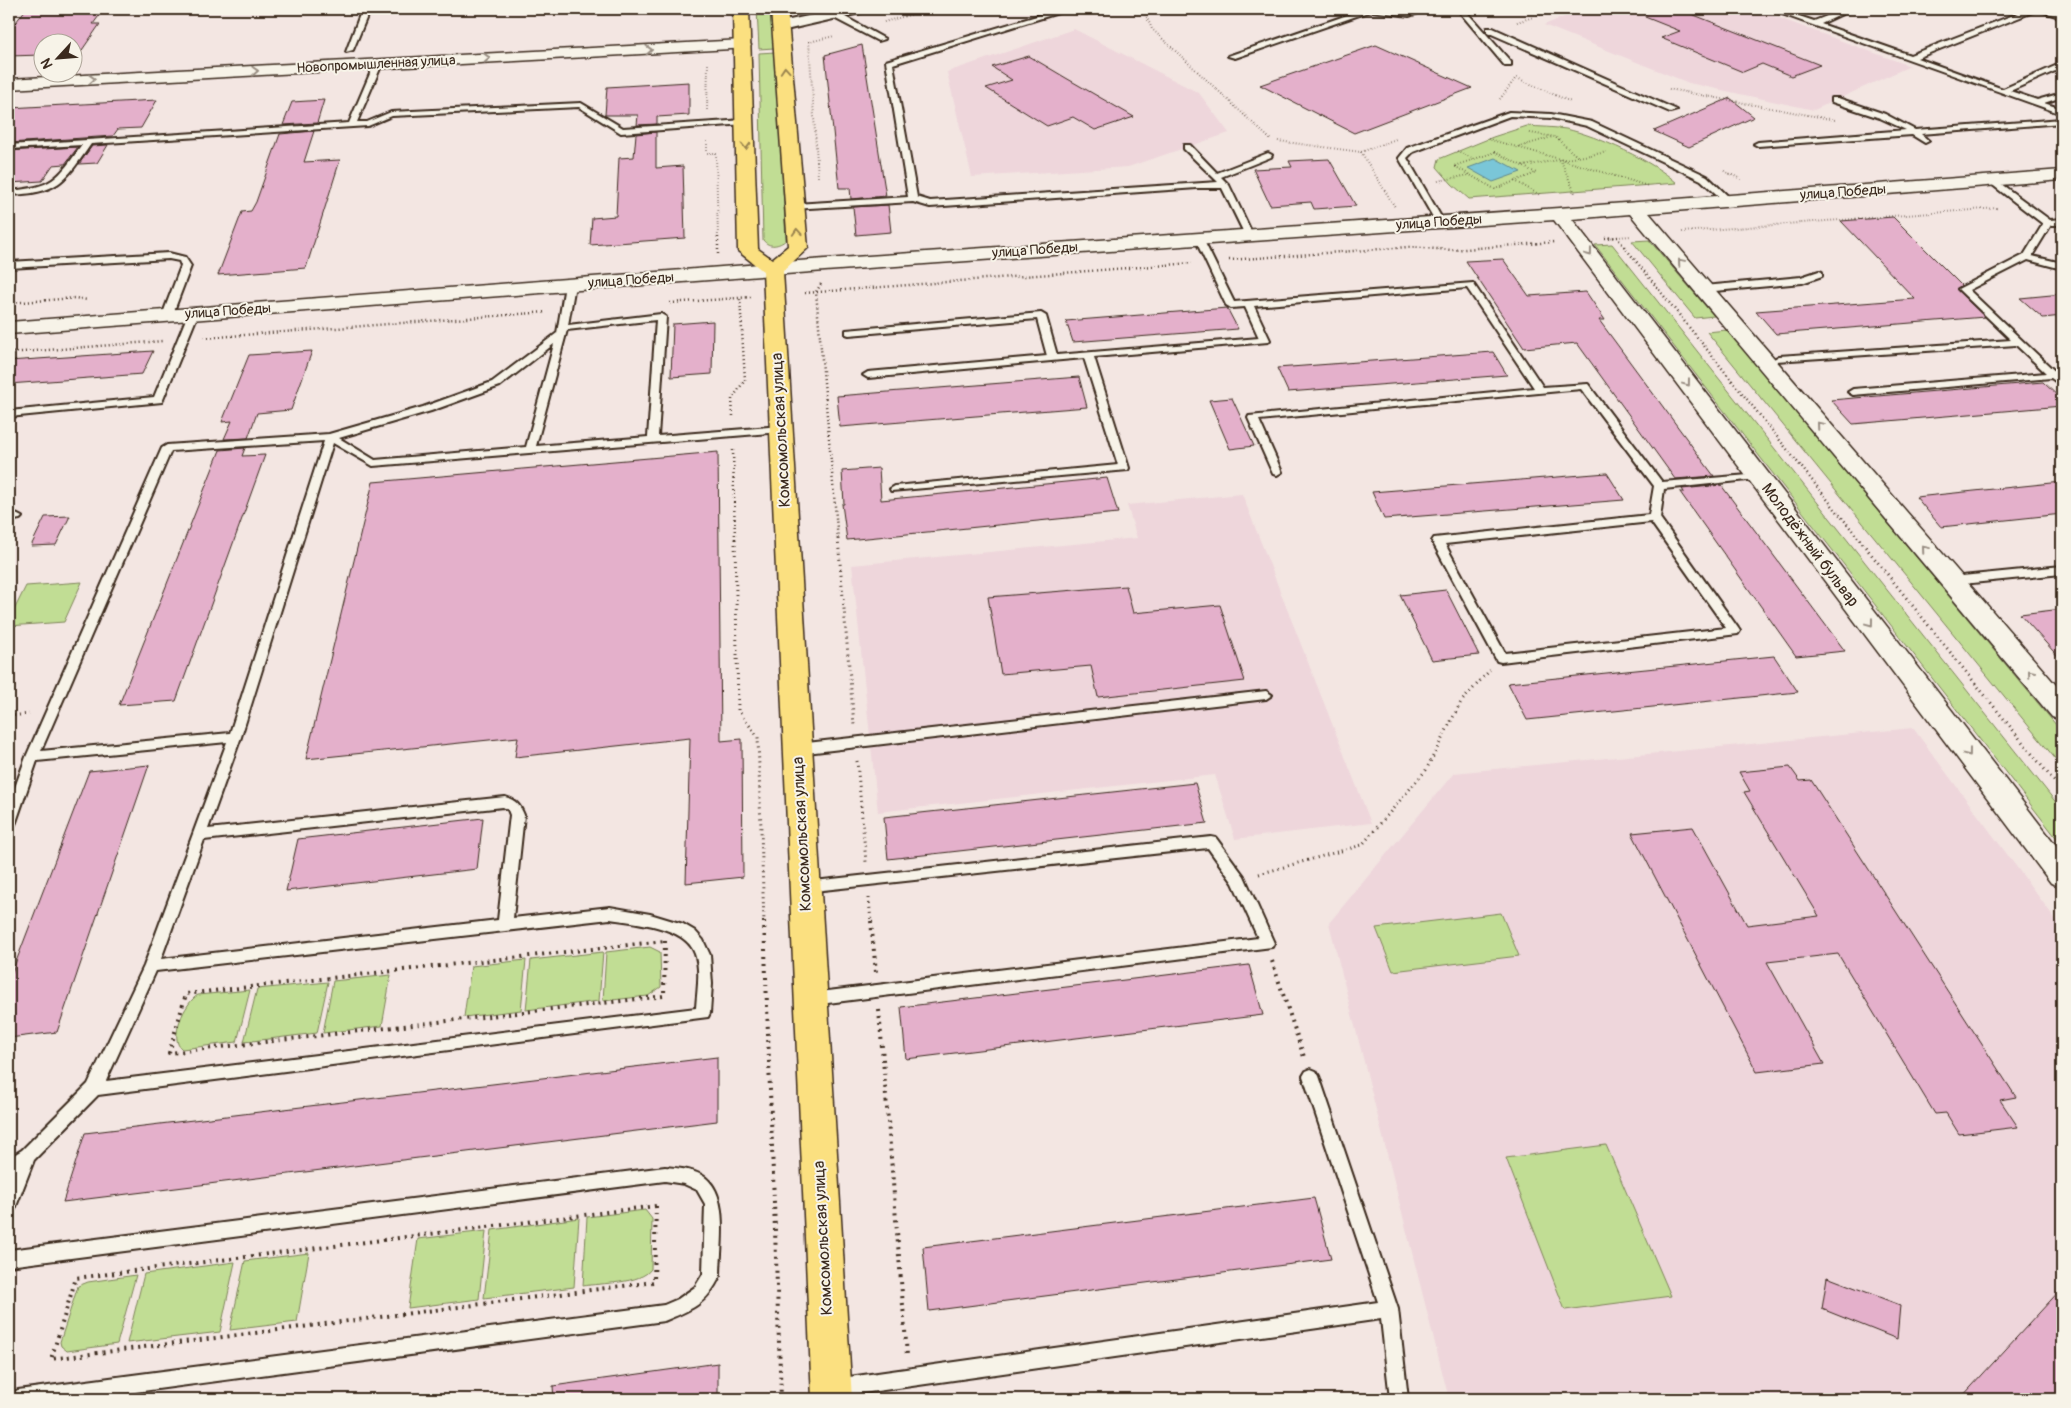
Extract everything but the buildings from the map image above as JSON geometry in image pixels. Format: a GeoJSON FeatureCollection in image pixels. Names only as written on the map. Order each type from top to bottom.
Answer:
{"type":"FeatureCollection","features":[{"type":"Feature","properties":{"kind":"main road"},"geometry":{"type":"LineString","coordinates":[[741,9],[738,34],[745,122],[748,251],[772,269],[798,248],[780,17]]}},
{"type":"Feature","properties":{"kind":"main road","name":"Новопромышленная улица"},"geometry":{"type":"LineString","coordinates":[[9,84],[378,64],[738,34]]}},
{"type":"Feature","properties":{"kind":"main road","name":"Новопромышленная улица"},"geometry":{"type":"LineString","coordinates":[[330,51],[369,48]]}},
{"type":"Feature","properties":{"kind":"main road"},"geometry":{"type":"LineString","coordinates":[[82,64],[241,56]]}},
{"type":"Feature","properties":{"kind":"main road"},"geometry":{"type":"LineString","coordinates":[[9,69],[32,68]]}},
{"type":"Feature","properties":{"kind":"main road","name":"улица Победы"},"geometry":{"type":"LineString","coordinates":[[9,328],[772,269],[1440,222],[1551,205],[1635,208],[2062,175]]}},
{"type":"Feature","properties":{"kind":"main road","name":"Молодёжный бульвар"},"geometry":{"type":"LineString","coordinates":[[1551,205],[2062,875]]}},
{"type":"Feature","properties":{"kind":"main road"},"geometry":{"type":"LineString","coordinates":[[1635,208],[2062,710]]}},
{"type":"Feature","properties":{"kind":"main road","name":"Комсомольская улица"},"geometry":{"type":"LineString","coordinates":[[772,269],[832,1394]]}},
{"type":"Feature","properties":{"kind":"street"},"geometry":{"type":"LineString","coordinates":[[780,17],[835,15],[859,9]]}},
{"type":"Feature","properties":{"kind":"lane"},"geometry":{"type":"LineString","coordinates":[[349,50],[366,9]]}},
{"type":"Feature","properties":{"kind":"lane"},"geometry":{"type":"LineString","coordinates":[[913,199],[889,63],[1067,9]]}},
{"type":"Feature","properties":{"kind":"lane"},"geometry":{"type":"LineString","coordinates":[[1232,56],[1371,9],[1410,14],[1426,9]]}},
{"type":"Feature","properties":{"kind":"lane"},"geometry":{"type":"LineString","coordinates":[[1460,9],[1508,64]]}},
{"type":"Feature","properties":{"kind":"lane"},"geometry":{"type":"LineString","coordinates":[[1772,9],[2062,112]]}},
{"type":"Feature","properties":{"kind":"lane"},"geometry":{"type":"LineString","coordinates":[[1814,24],[1850,9]]}},
{"type":"Feature","properties":{"kind":"lane"},"geometry":{"type":"LineString","coordinates":[[1910,58],[2035,9]]}},
{"type":"Feature","properties":{"kind":"lane"},"geometry":{"type":"LineString","coordinates":[[2041,9],[2062,16]]}},
{"type":"Feature","properties":{"kind":"lane"},"geometry":{"type":"LineString","coordinates":[[835,15],[881,39]]}},
{"type":"Feature","properties":{"kind":"lane"},"geometry":{"type":"LineString","coordinates":[[1490,30],[1673,110]]}},
{"type":"Feature","properties":{"kind":"lane"},"geometry":{"type":"LineString","coordinates":[[897,49],[909,57]]}},
{"type":"Feature","properties":{"kind":"lane"},"geometry":{"type":"LineString","coordinates":[[352,125],[378,64]]}},
{"type":"Feature","properties":{"kind":"lane"},"geometry":{"type":"LineString","coordinates":[[2004,91],[2062,64]]}},
{"type":"Feature","properties":{"kind":"lane"},"geometry":{"type":"LineString","coordinates":[[2036,103],[2062,95]]}},
{"type":"Feature","properties":{"kind":"lane"},"geometry":{"type":"LineString","coordinates":[[1836,100],[1880,115],[1915,132],[1925,141]]}},
{"type":"Feature","properties":{"kind":"lane"},"geometry":{"type":"LineString","coordinates":[[9,146],[368,124],[391,114],[581,105],[621,131],[745,122]]}},
{"type":"Feature","properties":{"kind":"lane"},"geometry":{"type":"LineString","coordinates":[[1440,222],[1403,158],[1410,150],[1509,114],[1551,116],[1589,124],[1704,178],[1728,200]]}},
{"type":"Feature","properties":{"kind":"lane"},"geometry":{"type":"LineString","coordinates":[[1758,144],[2062,121]]}},
{"type":"Feature","properties":{"kind":"lane"},"geometry":{"type":"LineString","coordinates":[[9,193],[46,189],[60,181],[89,141]]}},
{"type":"Feature","properties":{"kind":"lane"},"geometry":{"type":"LineString","coordinates":[[1187,147],[1225,186],[1249,235]]}},
{"type":"Feature","properties":{"kind":"lane"},"geometry":{"type":"LineString","coordinates":[[1216,176],[1268,156]]}},
{"type":"Feature","properties":{"kind":"lane"},"geometry":{"type":"LineString","coordinates":[[1993,180],[2048,224],[2062,222]]}},
{"type":"Feature","properties":{"kind":"lane"},"geometry":{"type":"LineString","coordinates":[[795,207],[913,199],[930,204],[1197,185],[1225,186]]}},
{"type":"Feature","properties":{"kind":"lane"},"geometry":{"type":"LineString","coordinates":[[2048,224],[2027,257],[1963,289],[2062,383]]}},
{"type":"Feature","properties":{"kind":"lane"},"geometry":{"type":"LineString","coordinates":[[1199,239],[1231,305],[1470,285],[1541,391]]}},
{"type":"Feature","properties":{"kind":"lane"},"geometry":{"type":"LineString","coordinates":[[9,266],[169,256],[182,259],[186,266],[167,316]]}},
{"type":"Feature","properties":{"kind":"lane"},"geometry":{"type":"LineString","coordinates":[[2027,257],[2062,266]]}},
{"type":"Feature","properties":{"kind":"lane"},"geometry":{"type":"LineString","coordinates":[[1704,289],[1802,280],[1819,274]]}},
{"type":"Feature","properties":{"kind":"lane"},"geometry":{"type":"LineString","coordinates":[[530,450],[562,331],[570,285]]}},
{"type":"Feature","properties":{"kind":"lane"},"geometry":{"type":"LineString","coordinates":[[868,375],[1265,340],[1248,303]]}},
{"type":"Feature","properties":{"kind":"lane"},"geometry":{"type":"LineString","coordinates":[[9,414],[158,400],[193,314]]}},
{"type":"Feature","properties":{"kind":"lane"},"geometry":{"type":"LineString","coordinates":[[848,332],[1041,316],[1053,358]]}},
{"type":"Feature","properties":{"kind":"lane"},"geometry":{"type":"LineString","coordinates":[[9,822],[32,757],[167,448],[330,437],[427,409],[496,384],[562,331],[661,317],[653,440]]}},
{"type":"Feature","properties":{"kind":"lane"},"geometry":{"type":"LineString","coordinates":[[1779,359],[2019,342]]}},
{"type":"Feature","properties":{"kind":"lane"},"geometry":{"type":"LineString","coordinates":[[896,489],[1124,468],[1088,355]]}},
{"type":"Feature","properties":{"kind":"lane"},"geometry":{"type":"LineString","coordinates":[[1853,392],[2054,375]]}},
{"type":"Feature","properties":{"kind":"lane"},"geometry":{"type":"LineString","coordinates":[[1277,472],[1253,418],[1584,386],[1659,486],[1654,518],[1734,631],[1501,658],[1438,541],[1654,518]]}},
{"type":"Feature","properties":{"kind":"lane"},"geometry":{"type":"LineString","coordinates":[[330,437],[373,463],[781,429]]}},
{"type":"Feature","properties":{"kind":"lane"},"geometry":{"type":"LineString","coordinates":[[9,1166],[28,1156],[94,1089],[152,966],[235,737],[330,437]]}},
{"type":"Feature","properties":{"kind":"lane"},"geometry":{"type":"LineString","coordinates":[[1659,486],[1757,476]]}},
{"type":"Feature","properties":{"kind":"lane"},"geometry":{"type":"LineString","coordinates":[[1952,581],[2062,570]]}},
{"type":"Feature","properties":{"kind":"lane"},"geometry":{"type":"LineString","coordinates":[[798,749],[1266,695]]}},
{"type":"Feature","properties":{"kind":"lane"},"geometry":{"type":"LineString","coordinates":[[32,757],[235,737]]}},
{"type":"Feature","properties":{"kind":"lane"},"geometry":{"type":"LineString","coordinates":[[199,835],[505,802],[514,807],[517,815],[505,925]]}},
{"type":"Feature","properties":{"kind":"lane"},"geometry":{"type":"LineString","coordinates":[[805,887],[1211,842],[1238,880],[1267,943],[811,999]]}},
{"type":"Feature","properties":{"kind":"lane"},"geometry":{"type":"LineString","coordinates":[[94,1089],[703,1013],[703,954],[693,937],[670,925],[610,913],[152,966]]}},
{"type":"Feature","properties":{"kind":"lane"},"geometry":{"type":"LineString","coordinates":[[1311,1076],[1389,1309],[1399,1399]]}},
{"type":"Feature","properties":{"kind":"lane"},"geometry":{"type":"LineString","coordinates":[[9,1204],[28,1156]]}},
{"type":"Feature","properties":{"kind":"lane"},"geometry":{"type":"LineString","coordinates":[[9,1258],[665,1174],[686,1177],[703,1186],[713,1203],[711,1276],[700,1293],[684,1305],[664,1313],[18,1399]]}},
{"type":"Feature","properties":{"kind":"lane"},"geometry":{"type":"LineString","coordinates":[[832,1394],[909,1378],[1389,1309]]}},
{"type":"Feature","properties":{"kind":"path"},"geometry":{"type":"LineString","coordinates":[[1143,9],[1152,29],[1222,92],[1270,140],[1360,152],[1395,207]]}},
{"type":"Feature","properties":{"kind":"path"},"geometry":{"type":"LineString","coordinates":[[1490,30],[1560,9]]}},
{"type":"Feature","properties":{"kind":"path"},"geometry":{"type":"LineString","coordinates":[[707,125],[708,56]]}},
{"type":"Feature","properties":{"kind":"path"},"geometry":{"type":"LineString","coordinates":[[1516,78],[1579,106]]}},
{"type":"Feature","properties":{"kind":"path"},"geometry":{"type":"LineString","coordinates":[[1661,88],[1727,99],[1769,110],[1836,120]]}},
{"type":"Feature","properties":{"kind":"path"},"geometry":{"type":"LineString","coordinates":[[1519,148],[1555,136],[1557,131]]}},
{"type":"Feature","properties":{"kind":"path"},"geometry":{"type":"LineString","coordinates":[[1522,132],[1555,136],[1578,157]]}},
{"type":"Feature","properties":{"kind":"path"},"geometry":{"type":"LineString","coordinates":[[1490,135],[1483,138],[1655,188]]}},
{"type":"Feature","properties":{"kind":"path"},"geometry":{"type":"LineString","coordinates":[[1460,146],[1453,148],[1474,159]]}},
{"type":"Feature","properties":{"kind":"path"},"geometry":{"type":"LineString","coordinates":[[1523,166],[1615,151]]}},
{"type":"Feature","properties":{"kind":"path"},"geometry":{"type":"LineString","coordinates":[[1495,152],[1536,173],[1495,188],[1454,166],[1474,159],[1495,152]]}},
{"type":"Feature","properties":{"kind":"path"},"geometry":{"type":"LineString","coordinates":[[707,153],[716,153],[718,256]]}},
{"type":"Feature","properties":{"kind":"path"},"geometry":{"type":"LineString","coordinates":[[1560,159],[1576,194]]}},
{"type":"Feature","properties":{"kind":"path"},"geometry":{"type":"LineString","coordinates":[[1443,188],[1438,181],[1470,175]]}},
{"type":"Feature","properties":{"kind":"path"},"geometry":{"type":"LineString","coordinates":[[1514,181],[1551,205]]}},
{"type":"Feature","properties":{"kind":"path"},"geometry":{"type":"LineString","coordinates":[[1682,232],[2027,206]]}},
{"type":"Feature","properties":{"kind":"path"},"geometry":{"type":"LineString","coordinates":[[1598,239],[1633,236]]}},
{"type":"Feature","properties":{"kind":"path"},"geometry":{"type":"LineString","coordinates":[[1619,240],[2062,790]]}},
{"type":"Feature","properties":{"kind":"path"},"geometry":{"type":"LineString","coordinates":[[805,293],[1409,247],[1452,250],[1557,242]]}},
{"type":"Feature","properties":{"kind":"path"},"geometry":{"type":"LineString","coordinates":[[816,292],[868,880],[909,1378]]}},
{"type":"Feature","properties":{"kind":"path"},"geometry":{"type":"LineString","coordinates":[[662,304],[755,297]]}},
{"type":"Feature","properties":{"kind":"path"},"geometry":{"type":"LineString","coordinates":[[740,298],[745,380],[732,399],[738,710],[758,737],[781,1399]]}},
{"type":"Feature","properties":{"kind":"path"},"geometry":{"type":"LineString","coordinates":[[9,352],[566,310]]}},
{"type":"Feature","properties":{"kind":"path"},"geometry":{"type":"LineString","coordinates":[[1238,880],[1362,845],[1426,770],[1461,702],[1501,658]]}},
{"type":"Feature","properties":{"kind":"path"},"geometry":{"type":"LineString","coordinates":[[9,716],[29,714]]}},
{"type":"Feature","properties":{"kind":"path"},"geometry":{"type":"LineString","coordinates":[[665,941],[664,996],[169,1053],[186,994],[636,944],[665,941]]}},
{"type":"Feature","properties":{"kind":"path"},"geometry":{"type":"LineString","coordinates":[[1267,943],[1311,1076]]}},
{"type":"Feature","properties":{"kind":"path"},"geometry":{"type":"LineString","coordinates":[[656,1206],[654,1282],[51,1359],[76,1278],[656,1206]]}},
{"type":"Feature","properties":{"kind":"shaded area"},"geometry":{"type":"Polygon","coordinates":[[[1584,9],[1754,9],[1910,66],[1814,110],[1689,83],[1544,25],[1584,9]]]}},
{"type":"Feature","properties":{"kind":"shaded area"},"geometry":{"type":"Polygon","coordinates":[[[1074,29],[1199,93],[1229,133],[1128,167],[972,177],[947,72],[1074,29]]]}},
{"type":"Feature","properties":{"kind":"shaded area"},"geometry":{"type":"Polygon","coordinates":[[[1242,494],[1371,823],[1235,839],[1215,775],[878,812],[852,565],[1137,538],[1127,505],[1242,494]]]}},
{"type":"Feature","properties":{"kind":"shaded area"},"geometry":{"type":"Polygon","coordinates":[[[1913,728],[2062,928],[2062,1288],[1960,1399],[1449,1399],[1329,923],[1454,773],[1913,728]]]}},
{"type":"Feature","properties":{"kind":"green space"},"geometry":{"type":"Polygon","coordinates":[[[757,9],[770,9],[774,48],[759,49],[757,9]]]}},
{"type":"Feature","properties":{"kind":"green space"},"geometry":{"type":"Polygon","coordinates":[[[775,52],[786,240],[774,245],[765,243],[763,240],[759,53],[775,52]]]}},
{"type":"Feature","properties":{"kind":"green space"},"geometry":{"type":"Polygon","coordinates":[[[1527,126],[1566,129],[1609,143],[1654,166],[1677,183],[1469,199],[1437,167],[1439,159],[1493,137],[1527,126]]]}},
{"type":"Feature","properties":{"kind":"green space"},"geometry":{"type":"Polygon","coordinates":[[[1649,240],[1714,316],[1695,318],[1632,241],[1649,240]]]}},
{"type":"Feature","properties":{"kind":"green space"},"geometry":{"type":"Polygon","coordinates":[[[1612,244],[2062,810],[2062,845],[1595,245],[1612,244]]]}},
{"type":"Feature","properties":{"kind":"green space"},"geometry":{"type":"Polygon","coordinates":[[[1727,330],[2062,732],[2062,767],[1707,332],[1727,330]]]}},
{"type":"Feature","properties":{"kind":"green space"},"geometry":{"type":"Polygon","coordinates":[[[82,582],[64,622],[9,626],[9,620],[26,586],[82,582]]]}},
{"type":"Feature","properties":{"kind":"green space"},"geometry":{"type":"Polygon","coordinates":[[[1501,913],[1519,956],[1393,971],[1376,928],[1501,913]]]}},
{"type":"Feature","properties":{"kind":"green space"},"geometry":{"type":"Polygon","coordinates":[[[650,947],[660,952],[661,987],[648,996],[603,1001],[606,952],[650,947]]]}},
{"type":"Feature","properties":{"kind":"green space"},"geometry":{"type":"Polygon","coordinates":[[[603,952],[599,1001],[526,1010],[531,960],[603,952]]]}},
{"type":"Feature","properties":{"kind":"green space"},"geometry":{"type":"Polygon","coordinates":[[[526,960],[521,1010],[464,1017],[471,966],[526,960]]]}},
{"type":"Feature","properties":{"kind":"green space"},"geometry":{"type":"Polygon","coordinates":[[[391,975],[382,1026],[323,1033],[333,981],[391,975]]]}},
{"type":"Feature","properties":{"kind":"green space"},"geometry":{"type":"Polygon","coordinates":[[[328,982],[317,1033],[244,1042],[257,989],[328,982]]]}},
{"type":"Feature","properties":{"kind":"green space"},"geometry":{"type":"Polygon","coordinates":[[[250,990],[237,1042],[182,1049],[178,1044],[177,1029],[188,1005],[193,999],[198,995],[250,990]]]}},
{"type":"Feature","properties":{"kind":"green space"},"geometry":{"type":"Polygon","coordinates":[[[1606,1145],[1671,1296],[1565,1310],[1506,1158],[1606,1145]]]}},
{"type":"Feature","properties":{"kind":"green space"},"geometry":{"type":"Polygon","coordinates":[[[645,1210],[652,1219],[651,1269],[639,1278],[583,1286],[587,1217],[645,1210]]]}},
{"type":"Feature","properties":{"kind":"green space"},"geometry":{"type":"Polygon","coordinates":[[[579,1218],[574,1287],[484,1298],[492,1230],[579,1218]]]}},
{"type":"Feature","properties":{"kind":"green space"},"geometry":{"type":"Polygon","coordinates":[[[486,1231],[479,1299],[408,1308],[418,1239],[486,1231]]]}},
{"type":"Feature","properties":{"kind":"green space"},"geometry":{"type":"Polygon","coordinates":[[[309,1253],[297,1322],[230,1330],[245,1261],[309,1253]]]}},
{"type":"Feature","properties":{"kind":"green space"},"geometry":{"type":"Polygon","coordinates":[[[235,1262],[220,1332],[127,1343],[144,1274],[235,1262]]]}},
{"type":"Feature","properties":{"kind":"green space"},"geometry":{"type":"Polygon","coordinates":[[[136,1275],[117,1344],[67,1351],[61,1346],[60,1342],[78,1286],[88,1282],[136,1275]]]}},
{"type":"Feature","properties":{"kind":"water"},"geometry":{"type":"Polygon","coordinates":[[[1495,158],[1521,172],[1493,182],[1468,168],[1495,158]]]}}]}
